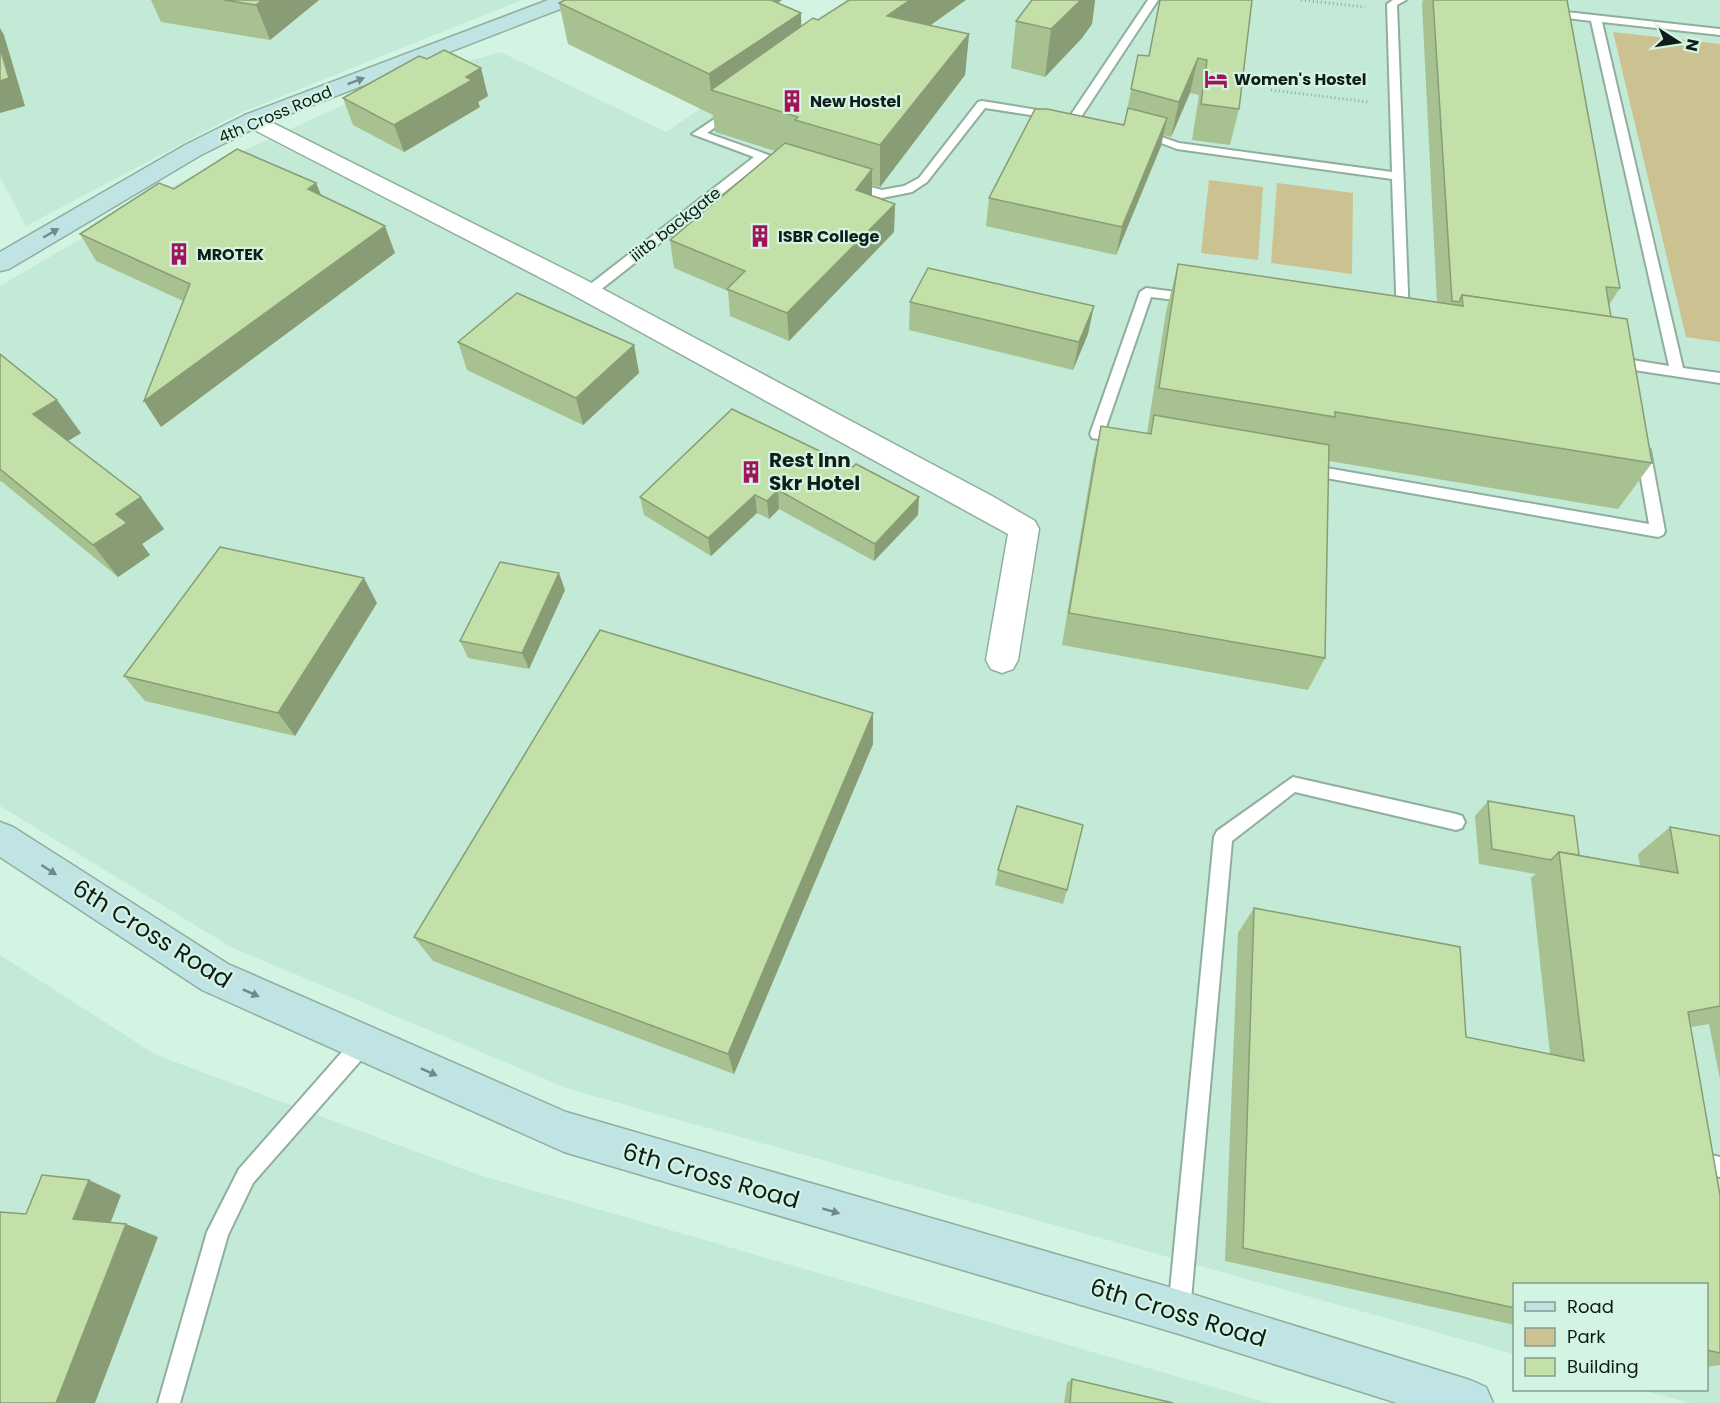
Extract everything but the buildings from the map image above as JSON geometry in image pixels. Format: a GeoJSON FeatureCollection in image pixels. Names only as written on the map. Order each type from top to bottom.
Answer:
{"type":"FeatureCollection","features":[{"type":"Feature","properties":{"kind":"street","name":"4th Cross Road"},"geometry":{"type":"LineString","coordinates":[[0,263],[193,150],[253,120],[566,0]]}},
{"type":"Feature","properties":{"kind":"street"},"geometry":{"type":"LineString","coordinates":[[253,120],[589,292],[982,504],[1024,529],[1002,660]]}},
{"type":"Feature","properties":{"kind":"street","name":"6th Cross Road"},"geometry":{"type":"LineString","coordinates":[[0,838],[214,977],[564,1132],[1179,1312],[1470,1403]]}},
{"type":"Feature","properties":{"kind":"lane"},"geometry":{"type":"LineString","coordinates":[[1074,119],[1151,2],[1135,0]]}},
{"type":"Feature","properties":{"kind":"lane"},"geometry":{"type":"LineString","coordinates":[[1392,329],[1403,330],[1392,4],[1401,0]]}},
{"type":"Feature","properties":{"kind":"lane"},"geometry":{"type":"LineString","coordinates":[[1540,13],[1720,32]]}},
{"type":"Feature","properties":{"kind":"lane"},"geometry":{"type":"LineString","coordinates":[[1596,19],[1677,372]]}},
{"type":"Feature","properties":{"kind":"lane"},"geometry":{"type":"LineString","coordinates":[[840,182],[882,194],[908,189],[916,185],[923,180],[982,104],[1105,126]]}},
{"type":"Feature","properties":{"kind":"lane"},"geometry":{"type":"LineString","coordinates":[[737,107],[698,134],[795,167]]}},
{"type":"Feature","properties":{"kind":"lane"},"geometry":{"type":"LineString","coordinates":[[1126,130],[1178,146],[1397,176]]}},
{"type":"Feature","properties":{"kind":"lane","name":"iiitb backgate"},"geometry":{"type":"LineString","coordinates":[[589,292],[761,157]]}},
{"type":"Feature","properties":{"kind":"lane"},"geometry":{"type":"LineString","coordinates":[[1132,440],[1097,434],[1146,292],[1204,300]]}},
{"type":"Feature","properties":{"kind":"lane"},"geometry":{"type":"LineString","coordinates":[[1604,361],[1629,370],[1677,372],[1720,378]]}},
{"type":"Feature","properties":{"kind":"lane"},"geometry":{"type":"LineString","coordinates":[[1296,468],[1658,531],[1640,431]]}},
{"type":"Feature","properties":{"kind":"lane"},"geometry":{"type":"LineString","coordinates":[[1179,1312],[1223,837],[1293,784],[1456,822]]}},
{"type":"Feature","properties":{"kind":"lane"},"geometry":{"type":"LineString","coordinates":[[169,1403],[218,1232],[246,1176],[363,1043]]}},
{"type":"Feature","properties":{"kind":"path"},"geometry":{"type":"LineString","coordinates":[[1301,0],[1393,10]]}},
{"type":"Feature","properties":{"kind":"path"},"geometry":{"type":"LineString","coordinates":[[1271,90],[1396,105]]}},
{"type":"Feature","properties":{"kind":"shaded area"},"geometry":{"type":"Polygon","coordinates":[[[0,0],[522,0],[240,113],[26,226],[0,177],[0,0]]]}},
{"type":"Feature","properties":{"kind":"shaded area"},"geometry":{"type":"Polygon","coordinates":[[[861,0],[1720,0],[1720,1403],[1691,1403],[1646,1391],[1708,1391],[1708,1283],[1513,1283],[1513,1354],[569,1089],[231,947],[0,806],[0,286],[165,190],[234,155],[352,101],[410,78],[500,52],[666,132],[861,0]]]}},
{"type":"Feature","properties":{"kind":"shaded area"},"geometry":{"type":"Polygon","coordinates":[[[0,955],[156,1055],[479,1175],[1269,1403],[0,1403],[0,955]]]}},
{"type":"Feature","properties":{"kind":"green space"},"geometry":{"type":"Polygon","coordinates":[[[1613,32],[1720,44],[1720,342],[1686,337],[1613,32]]]}},
{"type":"Feature","properties":{"kind":"green space"},"geometry":{"type":"Polygon","coordinates":[[[1209,180],[1263,187],[1258,260],[1201,253],[1209,180]]]}},
{"type":"Feature","properties":{"kind":"green space"},"geometry":{"type":"Polygon","coordinates":[[[1277,183],[1353,193],[1352,274],[1271,263],[1277,183]]]}},
{"type":"Feature","properties":{"kind":"place","name":"Women's Hostel"},"geometry":{"type":"Point","coordinates":[1216,79]}},
{"type":"Feature","properties":{"kind":"place","name":"New Hostel"},"geometry":{"type":"Point","coordinates":[792,101]}},
{"type":"Feature","properties":{"kind":"place","name":"ISBR College"},"geometry":{"type":"Point","coordinates":[760,236]}},
{"type":"Feature","properties":{"kind":"place","name":"MROTEK"},"geometry":{"type":"Point","coordinates":[179,254]}},
{"type":"Feature","properties":{"kind":"place","name":"Rest Inn Skr Hotel"},"geometry":{"type":"Point","coordinates":[751,472]}}]}
